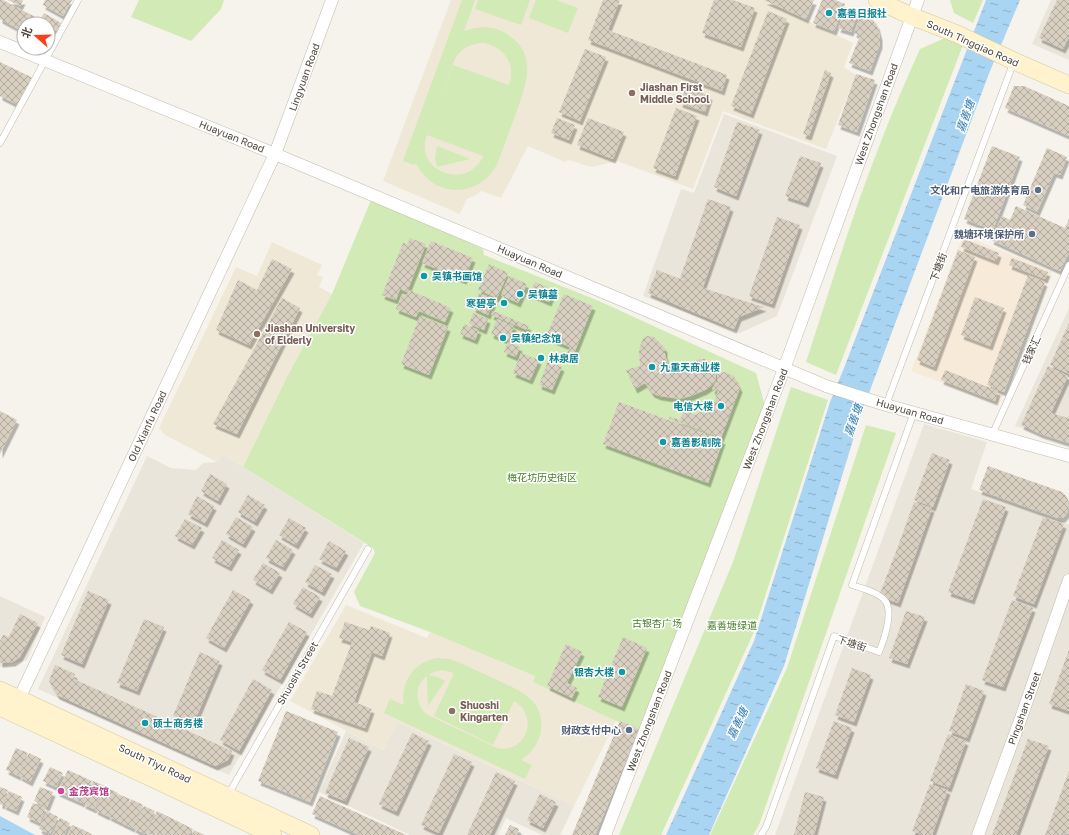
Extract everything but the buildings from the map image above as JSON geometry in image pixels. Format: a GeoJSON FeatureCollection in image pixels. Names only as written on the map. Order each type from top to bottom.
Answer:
{"type":"FeatureCollection","features":[{"type":"Feature","properties":{"kind":"main road","name":"South Tingqiao Road"},"geometry":{"type":"LineString","coordinates":[[877,0],[911,16],[957,34],[1069,85]]}},
{"type":"Feature","properties":{"kind":"main road","name":"South Tiyu Road"},"geometry":{"type":"LineString","coordinates":[[0,690],[311,835]]}},
{"type":"Feature","properties":{"kind":"main road","name":"South Tiyu Road"},"geometry":{"type":"LineString","coordinates":[[0,707],[273,835]]}},
{"type":"Feature","properties":{"kind":"street","name":"Lingyuan Road"},"geometry":{"type":"LineString","coordinates":[[275,154],[332,0]]}},
{"type":"Feature","properties":{"kind":"street","name":"West Zhongshan Road"},"geometry":{"type":"LineString","coordinates":[[605,835],[784,369],[918,0]]}},
{"type":"Feature","properties":{"kind":"street","name":"Huayuan Road"},"geometry":{"type":"LineString","coordinates":[[0,42],[275,154],[826,386],[886,405],[1069,456]]}},
{"type":"Feature","properties":{"kind":"street","name":"Old Xianfu Road"},"geometry":{"type":"LineString","coordinates":[[19,699],[275,154]]}},
{"type":"Feature","properties":{"kind":"street","name":"Pingshan Street"},"geometry":{"type":"LineString","coordinates":[[978,835],[1069,580]]}},
{"type":"Feature","properties":{"kind":"lane"},"geometry":{"type":"LineString","coordinates":[[0,143],[78,0]]}},
{"type":"Feature","properties":{"kind":"lane","name":"下塘街"},"geometry":{"type":"LineString","coordinates":[[886,405],[1014,61]]}},
{"type":"Feature","properties":{"kind":"lane","name":"钱家汇"},"geometry":{"type":"LineString","coordinates":[[992,434],[1069,265]]}},
{"type":"Feature","properties":{"kind":"lane","name":"下塘街"},"geometry":{"type":"LineString","coordinates":[[761,835],[766,827],[834,636],[879,652],[885,639],[888,616],[886,602],[871,592],[852,585],[914,412]]}},
{"type":"Feature","properties":{"kind":"lane","name":"Shuoshi Street"},"geometry":{"type":"LineString","coordinates":[[227,796],[368,549]]}},
{"type":"Feature","properties":{"kind":"shaded area","name":"Jiashan First Middle School"},"geometry":{"type":"Polygon","coordinates":[[[451,0],[765,0],[853,43],[844,67],[856,75],[826,149],[723,111],[693,189],[617,161],[592,167],[568,160],[565,162],[528,146],[501,198],[481,191],[467,199],[460,214],[383,181],[451,0]]]}},
{"type":"Feature","properties":{"kind":"shaded area"},"geometry":{"type":"Polygon","coordinates":[[[1051,0],[1069,0],[1069,60],[1032,44],[1051,0]]]}},
{"type":"Feature","properties":{"kind":"shaded area"},"geometry":{"type":"Polygon","coordinates":[[[724,114],[837,156],[777,316],[740,333],[643,296],[681,189],[694,193],[724,114]]]}},
{"type":"Feature","properties":{"kind":"shaded area"},"geometry":{"type":"Polygon","coordinates":[[[963,235],[1052,271],[999,404],[911,371],[963,235]]]}},
{"type":"Feature","properties":{"kind":"shaded area","name":"Jiashan University of Elderly"},"geometry":{"type":"Polygon","coordinates":[[[272,242],[322,265],[317,275],[323,277],[319,287],[332,294],[288,375],[243,467],[222,454],[217,462],[165,435],[159,428],[236,267],[257,276],[272,242]]]}},
{"type":"Feature","properties":{"kind":"shaded area"},"geometry":{"type":"Polygon","coordinates":[[[1069,308],[1069,442],[1015,426],[1069,308]]]}},
{"type":"Feature","properties":{"kind":"shaded area"},"geometry":{"type":"Polygon","coordinates":[[[924,424],[987,442],[971,489],[1069,524],[1069,835],[775,835],[924,424]]]}},
{"type":"Feature","properties":{"kind":"shaded area"},"geometry":{"type":"Polygon","coordinates":[[[222,454],[364,543],[229,775],[38,689],[147,456],[171,468],[196,470],[203,463],[217,462],[222,454]]]}},
{"type":"Feature","properties":{"kind":"shaded area"},"geometry":{"type":"Polygon","coordinates":[[[0,596],[45,617],[27,660],[0,667],[0,596]]]}},
{"type":"Feature","properties":{"kind":"shaded area","name":"Shuoshi Kingarten"},"geometry":{"type":"Polygon","coordinates":[[[346,605],[427,638],[430,632],[535,676],[533,682],[616,721],[574,806],[397,722],[383,750],[290,701],[346,605]]]}},
{"type":"Feature","properties":{"kind":"shaded area"},"geometry":{"type":"Polygon","coordinates":[[[397,722],[574,806],[560,835],[542,835],[506,818],[498,835],[410,835],[319,792],[346,731],[383,750],[397,722]]]}},
{"type":"Feature","properties":{"kind":"green space"},"geometry":{"type":"Polygon","coordinates":[[[139,0],[224,0],[221,9],[191,41],[131,17],[139,0]]]}},
{"type":"Feature","properties":{"kind":"green space"},"geometry":{"type":"Polygon","coordinates":[[[462,0],[475,0],[464,31],[486,27],[502,31],[517,42],[527,60],[526,81],[523,92],[498,162],[490,174],[480,183],[469,188],[457,190],[445,188],[434,183],[424,175],[416,163],[414,165],[403,161],[462,0]],[[484,43],[474,44],[462,50],[456,57],[454,61],[429,130],[453,65],[509,85],[511,71],[507,58],[498,48],[484,43]],[[427,135],[425,147],[427,158],[434,167],[443,172],[454,175],[465,173],[475,168],[483,157],[483,156],[427,135]]]}},
{"type":"Feature","properties":{"kind":"green space"},"geometry":{"type":"Polygon","coordinates":[[[478,0],[530,0],[521,25],[475,9],[478,0]]]}},
{"type":"Feature","properties":{"kind":"green space"},"geometry":{"type":"Polygon","coordinates":[[[536,0],[556,0],[578,8],[568,33],[529,18],[536,0]]]}},
{"type":"Feature","properties":{"kind":"green space"},"geometry":{"type":"Polygon","coordinates":[[[950,0],[983,0],[973,23],[954,13],[950,0]]]}},
{"type":"Feature","properties":{"kind":"green space"},"geometry":{"type":"Polygon","coordinates":[[[945,38],[963,45],[836,375],[806,362],[851,225],[894,108],[920,49],[945,38]]]}},
{"type":"Feature","properties":{"kind":"green space"},"geometry":{"type":"Polygon","coordinates":[[[437,146],[470,159],[437,167],[435,158],[437,146]]]}},
{"type":"Feature","properties":{"kind":"green space","name":"梅花坊历史街区"},"geometry":{"type":"Polygon","coordinates":[[[371,200],[413,216],[483,249],[484,255],[599,301],[756,373],[765,406],[642,730],[616,721],[533,682],[535,676],[430,632],[360,606],[354,592],[375,553],[373,548],[243,467],[288,375],[332,294],[371,200]]]}},
{"type":"Feature","properties":{"kind":"green space","name":"嘉善塘绿道"},"geometry":{"type":"Polygon","coordinates":[[[791,387],[828,400],[753,634],[661,835],[619,835],[733,562],[791,387]]]}},
{"type":"Feature","properties":{"kind":"green space"},"geometry":{"type":"Polygon","coordinates":[[[866,425],[896,433],[759,825],[753,835],[710,835],[787,668],[866,425]]]}},
{"type":"Feature","properties":{"kind":"green space"},"geometry":{"type":"Polygon","coordinates":[[[437,658],[450,659],[458,662],[522,692],[535,704],[539,711],[541,730],[539,739],[534,747],[521,760],[532,765],[525,779],[384,713],[390,699],[404,705],[404,689],[410,674],[429,660],[437,658]],[[442,670],[428,675],[438,677],[445,681],[428,706],[427,676],[420,684],[418,689],[418,700],[422,710],[426,714],[497,748],[507,748],[516,745],[522,740],[528,724],[522,708],[514,701],[493,745],[434,716],[454,673],[442,670]]]}},
{"type":"Feature","properties":{"kind":"water","name":"嘉善塘"},"geometry":{"type":"Polygon","coordinates":[[[986,0],[1020,0],[990,71],[860,417],[784,666],[709,835],[666,835],[754,641],[830,402],[986,0]]]}},
{"type":"Feature","properties":{"kind":"water"},"geometry":{"type":"Polygon","coordinates":[[[0,816],[35,835],[0,835],[0,816]]]}},
{"type":"Feature","properties":{"kind":"place","name":"嘉善日报社"},"geometry":{"type":"Point","coordinates":[829,13]}},
{"type":"Feature","properties":{"kind":"place","name":"Jiashan First Middle School"},"geometry":{"type":"Point","coordinates":[632,93]}},
{"type":"Feature","properties":{"kind":"place","name":"文化和广电旅游体育局"},"geometry":{"type":"Point","coordinates":[1038,190]}},
{"type":"Feature","properties":{"kind":"place","name":"魏塘环境保护所"},"geometry":{"type":"Point","coordinates":[1032,234]}},
{"type":"Feature","properties":{"kind":"place","name":"吴镇书画馆"},"geometry":{"type":"Point","coordinates":[424,276]}},
{"type":"Feature","properties":{"kind":"place","name":"吴镇墓"},"geometry":{"type":"Point","coordinates":[520,294]}},
{"type":"Feature","properties":{"kind":"place","name":"寒碧亭"},"geometry":{"type":"Point","coordinates":[504,303]}},
{"type":"Feature","properties":{"kind":"place","name":"Jiashan University of Elderly"},"geometry":{"type":"Point","coordinates":[257,334]}},
{"type":"Feature","properties":{"kind":"place","name":"吴镇纪念馆"},"geometry":{"type":"Point","coordinates":[503,338]}},
{"type":"Feature","properties":{"kind":"place","name":"林泉居"},"geometry":{"type":"Point","coordinates":[541,358]}},
{"type":"Feature","properties":{"kind":"place","name":"九重天商业楼"},"geometry":{"type":"Point","coordinates":[652,367]}},
{"type":"Feature","properties":{"kind":"place","name":"电信大楼"},"geometry":{"type":"Point","coordinates":[721,406]}},
{"type":"Feature","properties":{"kind":"place","name":"嘉善影剧院"},"geometry":{"type":"Point","coordinates":[663,442]}},
{"type":"Feature","properties":{"kind":"place","name":"银杏大楼"},"geometry":{"type":"Point","coordinates":[622,672]}},
{"type":"Feature","properties":{"kind":"place","name":"Shuoshi Kingarten"},"geometry":{"type":"Point","coordinates":[452,711]}},
{"type":"Feature","properties":{"kind":"place","name":"硕士商务楼"},"geometry":{"type":"Point","coordinates":[145,723]}},
{"type":"Feature","properties":{"kind":"place","name":"财政支付中心"},"geometry":{"type":"Point","coordinates":[629,730]}},
{"type":"Feature","properties":{"kind":"place","name":"金茂宾馆"},"geometry":{"type":"Point","coordinates":[61,791]}},
{"type":"Feature","properties":{"kind":"park label","name":"古银杏广场"},"geometry":{"type":"Point","coordinates":[657,623]}}]}
